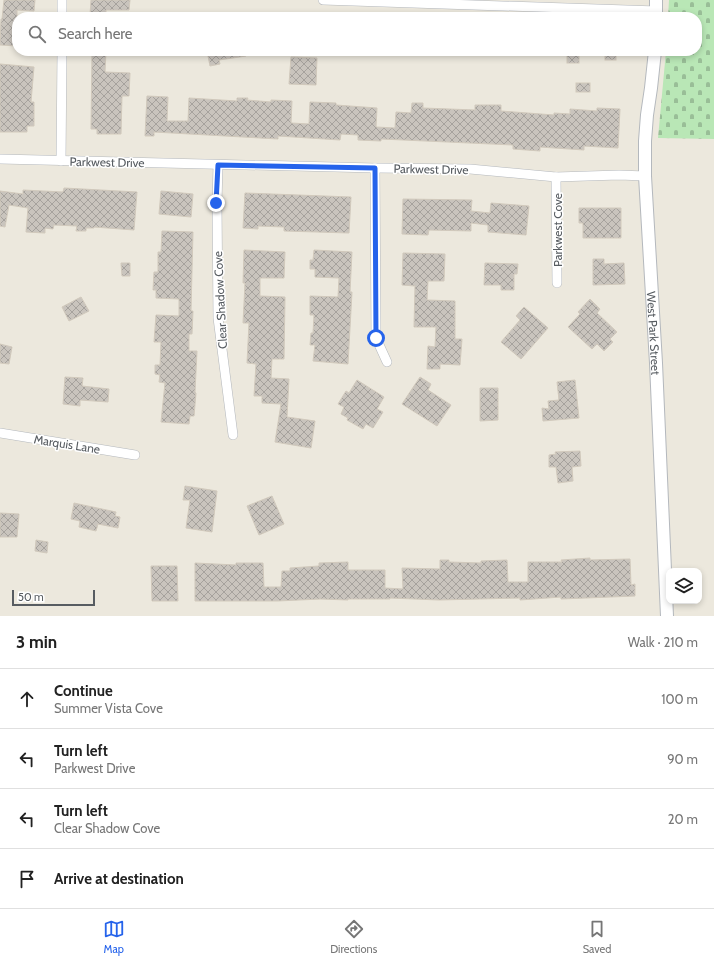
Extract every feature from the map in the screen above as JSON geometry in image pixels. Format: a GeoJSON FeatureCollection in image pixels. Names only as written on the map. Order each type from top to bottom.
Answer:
{"type":"FeatureCollection","features":[{"type":"Feature","properties":{"kind":"street"},"geometry":{"type":"LineString","coordinates":[[62,0],[62,12]]}},
{"type":"Feature","properties":{"kind":"street"},"geometry":{"type":"LineString","coordinates":[[323,0],[656,9]]}},
{"type":"Feature","properties":{"kind":"street"},"geometry":{"type":"LineString","coordinates":[[61,161],[62,56]]}},
{"type":"Feature","properties":{"kind":"street","name":"West Park Street"},"geometry":{"type":"LineString","coordinates":[[655,56],[652,88],[647,115],[646,176],[667,616]]}},
{"type":"Feature","properties":{"kind":"street","name":"Parkwest Drive"},"geometry":{"type":"LineString","coordinates":[[0,159],[218,165],[470,169],[556,177],[624,175],[646,176]]}},
{"type":"Feature","properties":{"kind":"street","name":"Clear Shadow Cove"},"geometry":{"type":"LineString","coordinates":[[218,165],[216,203],[218,318],[233,435]]}},
{"type":"Feature","properties":{"kind":"street"},"geometry":{"type":"LineString","coordinates":[[375,168],[376,338],[387,362]]}},
{"type":"Feature","properties":{"kind":"street","name":"Parkwest Cove"},"geometry":{"type":"LineString","coordinates":[[556,177],[557,283]]}},
{"type":"Feature","properties":{"kind":"street","name":"Marquis Lane"},"geometry":{"type":"LineString","coordinates":[[0,433],[135,455]]}},
{"type":"Feature","properties":{"kind":"green space"},"geometry":{"type":"Polygon","coordinates":[[[669,0],[714,0],[714,139],[658,138],[666,56],[702,56],[702,12],[668,12],[669,0]]]}},
{"type":"Feature","properties":{"kind":"building"},"geometry":{"type":"Polygon","coordinates":[[[4,0],[35,0],[34,11],[17,10],[17,12],[12,12],[12,46],[0,45],[4,0]]]}},
{"type":"Feature","properties":{"kind":"building"},"geometry":{"type":"Polygon","coordinates":[[[91,0],[130,0],[129,10],[90,12],[91,0]]]}},
{"type":"Feature","properties":{"kind":"building"},"geometry":{"type":"Polygon","coordinates":[[[92,56],[106,56],[105,72],[130,73],[129,96],[122,96],[121,134],[97,134],[97,129],[91,129],[92,56]]]}},
{"type":"Feature","properties":{"kind":"building"},"geometry":{"type":"Polygon","coordinates":[[[208,56],[246,56],[219,60],[220,64],[210,66],[208,56]]]}},
{"type":"Feature","properties":{"kind":"building"},"geometry":{"type":"Polygon","coordinates":[[[567,56],[579,56],[579,63],[567,63],[567,56]]]}},
{"type":"Feature","properties":{"kind":"building"},"geometry":{"type":"Polygon","coordinates":[[[605,56],[616,56],[616,60],[605,60],[605,56]]]}},
{"type":"Feature","properties":{"kind":"building"},"geometry":{"type":"Polygon","coordinates":[[[291,57],[317,58],[316,85],[289,84],[291,57]]]}},
{"type":"Feature","properties":{"kind":"building"},"geometry":{"type":"Polygon","coordinates":[[[0,64],[34,67],[31,102],[34,102],[34,126],[27,126],[27,132],[0,132],[0,64]]]}},
{"type":"Feature","properties":{"kind":"building"},"geometry":{"type":"Polygon","coordinates":[[[576,83],[590,83],[590,92],[576,92],[576,83]]]}},
{"type":"Feature","properties":{"kind":"building"},"geometry":{"type":"Polygon","coordinates":[[[147,96],[168,97],[167,121],[188,121],[189,98],[237,101],[237,98],[248,98],[247,100],[271,102],[271,100],[292,101],[291,123],[309,124],[310,102],[336,103],[336,105],[377,108],[376,127],[395,128],[396,112],[411,113],[412,103],[423,103],[423,108],[475,110],[475,105],[501,105],[501,111],[554,115],[554,113],[570,114],[570,109],[597,111],[597,108],[620,109],[618,148],[584,146],[584,150],[540,147],[540,151],[513,149],[513,145],[381,139],[381,141],[358,140],[358,135],[341,134],[340,140],[278,136],[278,139],[154,132],[154,136],[145,136],[147,96]]]}},
{"type":"Feature","properties":{"kind":"building"},"geometry":{"type":"Polygon","coordinates":[[[64,188],[137,192],[134,230],[94,227],[86,228],[86,231],[76,231],[77,226],[54,225],[53,229],[45,228],[45,233],[26,232],[28,208],[9,205],[5,227],[0,226],[0,191],[23,194],[23,190],[63,192],[64,188]]]}},
{"type":"Feature","properties":{"kind":"building"},"geometry":{"type":"Polygon","coordinates":[[[161,191],[193,194],[191,217],[159,214],[161,191]]]}},
{"type":"Feature","properties":{"kind":"building"},"geometry":{"type":"Polygon","coordinates":[[[245,193],[351,197],[349,233],[284,231],[284,227],[258,226],[258,229],[243,228],[245,193]]]}},
{"type":"Feature","properties":{"kind":"building"},"geometry":{"type":"Polygon","coordinates":[[[403,199],[472,200],[471,211],[490,213],[491,203],[529,206],[526,235],[488,232],[488,225],[471,223],[471,231],[429,230],[428,235],[402,234],[403,199]]]}},
{"type":"Feature","properties":{"kind":"building"},"geometry":{"type":"Polygon","coordinates":[[[579,208],[621,208],[621,238],[583,238],[583,223],[579,223],[579,208]]]}},
{"type":"Feature","properties":{"kind":"building"},"geometry":{"type":"Polygon","coordinates":[[[162,231],[193,232],[191,311],[193,311],[192,334],[189,334],[189,351],[197,351],[194,416],[190,416],[189,424],[161,422],[165,383],[159,382],[160,375],[155,374],[155,365],[160,365],[161,342],[154,342],[156,315],[179,316],[179,299],[156,298],[156,290],[153,290],[154,272],[158,272],[158,252],[161,252],[162,231]]]}},
{"type":"Feature","properties":{"kind":"building"},"geometry":{"type":"Polygon","coordinates":[[[244,250],[285,252],[284,278],[260,278],[260,296],[285,297],[284,359],[272,359],[271,378],[289,379],[287,417],[315,421],[311,448],[275,442],[281,404],[262,403],[262,396],[254,396],[256,364],[247,363],[249,323],[243,323],[245,283],[243,283],[244,250]]]}},
{"type":"Feature","properties":{"kind":"building"},"geometry":{"type":"Polygon","coordinates":[[[314,250],[352,252],[350,292],[352,292],[348,364],[313,361],[315,345],[310,345],[311,333],[313,333],[314,315],[310,315],[310,296],[338,297],[339,278],[315,277],[315,269],[310,269],[310,260],[313,260],[314,250]]]}},
{"type":"Feature","properties":{"kind":"building"},"geometry":{"type":"Polygon","coordinates":[[[403,253],[445,254],[444,281],[428,281],[427,300],[455,301],[455,339],[462,339],[460,365],[440,364],[440,369],[427,369],[428,346],[435,347],[436,327],[414,327],[415,286],[402,285],[403,253]]]}},
{"type":"Feature","properties":{"kind":"building"},"geometry":{"type":"Polygon","coordinates":[[[593,259],[604,259],[604,264],[624,263],[625,284],[593,285],[593,259]]]}},
{"type":"Feature","properties":{"kind":"building"},"geometry":{"type":"Polygon","coordinates":[[[121,263],[130,263],[130,276],[122,276],[121,263]]]}},
{"type":"Feature","properties":{"kind":"building"},"geometry":{"type":"Polygon","coordinates":[[[485,263],[518,264],[517,274],[514,274],[514,290],[501,290],[501,285],[484,285],[485,263]]]}},
{"type":"Feature","properties":{"kind":"building"},"geometry":{"type":"Polygon","coordinates":[[[81,297],[89,311],[69,321],[62,307],[81,297]]]}},
{"type":"Feature","properties":{"kind":"building"},"geometry":{"type":"Polygon","coordinates":[[[590,299],[600,309],[597,313],[617,332],[610,339],[613,342],[604,351],[597,344],[592,349],[568,327],[580,314],[578,312],[590,299]]]}},
{"type":"Feature","properties":{"kind":"building"},"geometry":{"type":"Polygon","coordinates":[[[524,307],[548,328],[521,359],[501,342],[520,320],[516,316],[524,307]]]}},
{"type":"Feature","properties":{"kind":"building"},"geometry":{"type":"Polygon","coordinates":[[[0,344],[12,347],[9,364],[0,363],[0,344]]]}},
{"type":"Feature","properties":{"kind":"building"},"geometry":{"type":"Polygon","coordinates":[[[65,377],[83,378],[82,386],[109,389],[108,402],[80,400],[80,406],[63,404],[65,377]]]}},
{"type":"Feature","properties":{"kind":"building"},"geometry":{"type":"Polygon","coordinates":[[[420,377],[431,384],[428,390],[451,405],[437,426],[402,404],[420,377]]]}},
{"type":"Feature","properties":{"kind":"building"},"geometry":{"type":"Polygon","coordinates":[[[357,380],[384,397],[377,409],[383,412],[373,428],[366,424],[363,429],[347,420],[348,418],[341,414],[344,407],[338,404],[346,391],[349,393],[357,380]]]}},
{"type":"Feature","properties":{"kind":"building"},"geometry":{"type":"Polygon","coordinates":[[[575,380],[579,418],[543,421],[542,408],[549,409],[548,401],[559,400],[557,382],[575,380]]]}},
{"type":"Feature","properties":{"kind":"building"},"geometry":{"type":"Polygon","coordinates":[[[480,388],[498,388],[498,420],[480,421],[480,388]]]}},
{"type":"Feature","properties":{"kind":"building"},"geometry":{"type":"Polygon","coordinates":[[[580,451],[581,466],[572,467],[573,481],[558,483],[556,467],[549,467],[549,455],[556,454],[555,452],[580,451]]]}},
{"type":"Feature","properties":{"kind":"building"},"geometry":{"type":"Polygon","coordinates":[[[185,486],[217,491],[212,532],[186,528],[190,500],[183,500],[185,486]]]}},
{"type":"Feature","properties":{"kind":"building"},"geometry":{"type":"Polygon","coordinates":[[[272,496],[284,524],[259,535],[247,506],[272,496]]]}},
{"type":"Feature","properties":{"kind":"building"},"geometry":{"type":"Polygon","coordinates":[[[74,503],[116,512],[115,516],[120,517],[118,528],[98,524],[96,531],[79,527],[80,521],[71,519],[74,503]]]}},
{"type":"Feature","properties":{"kind":"building"},"geometry":{"type":"Polygon","coordinates":[[[0,513],[19,514],[17,537],[0,537],[0,513]]]}},
{"type":"Feature","properties":{"kind":"building"},"geometry":{"type":"Polygon","coordinates":[[[36,540],[48,542],[47,553],[35,551],[36,540]]]}},
{"type":"Feature","properties":{"kind":"building"},"geometry":{"type":"Polygon","coordinates":[[[590,558],[590,560],[630,559],[631,585],[635,584],[635,596],[561,599],[561,597],[520,600],[520,598],[439,600],[390,598],[348,600],[195,601],[195,563],[236,565],[236,563],[263,563],[264,587],[281,587],[282,571],[290,571],[290,568],[319,566],[319,563],[348,562],[348,570],[385,570],[385,588],[403,589],[402,568],[440,569],[440,560],[449,560],[449,562],[481,563],[481,561],[507,560],[508,582],[528,582],[528,562],[562,562],[561,560],[590,558]]]}},
{"type":"Feature","properties":{"kind":"building"},"geometry":{"type":"Polygon","coordinates":[[[151,566],[177,566],[178,601],[152,601],[151,566]]]}},
{"type":"Feature","properties":{"kind":"route"},"geometry":{"type":"LineString","coordinates":[[216,203],[218,165],[375,168],[376,338]]}}]}
